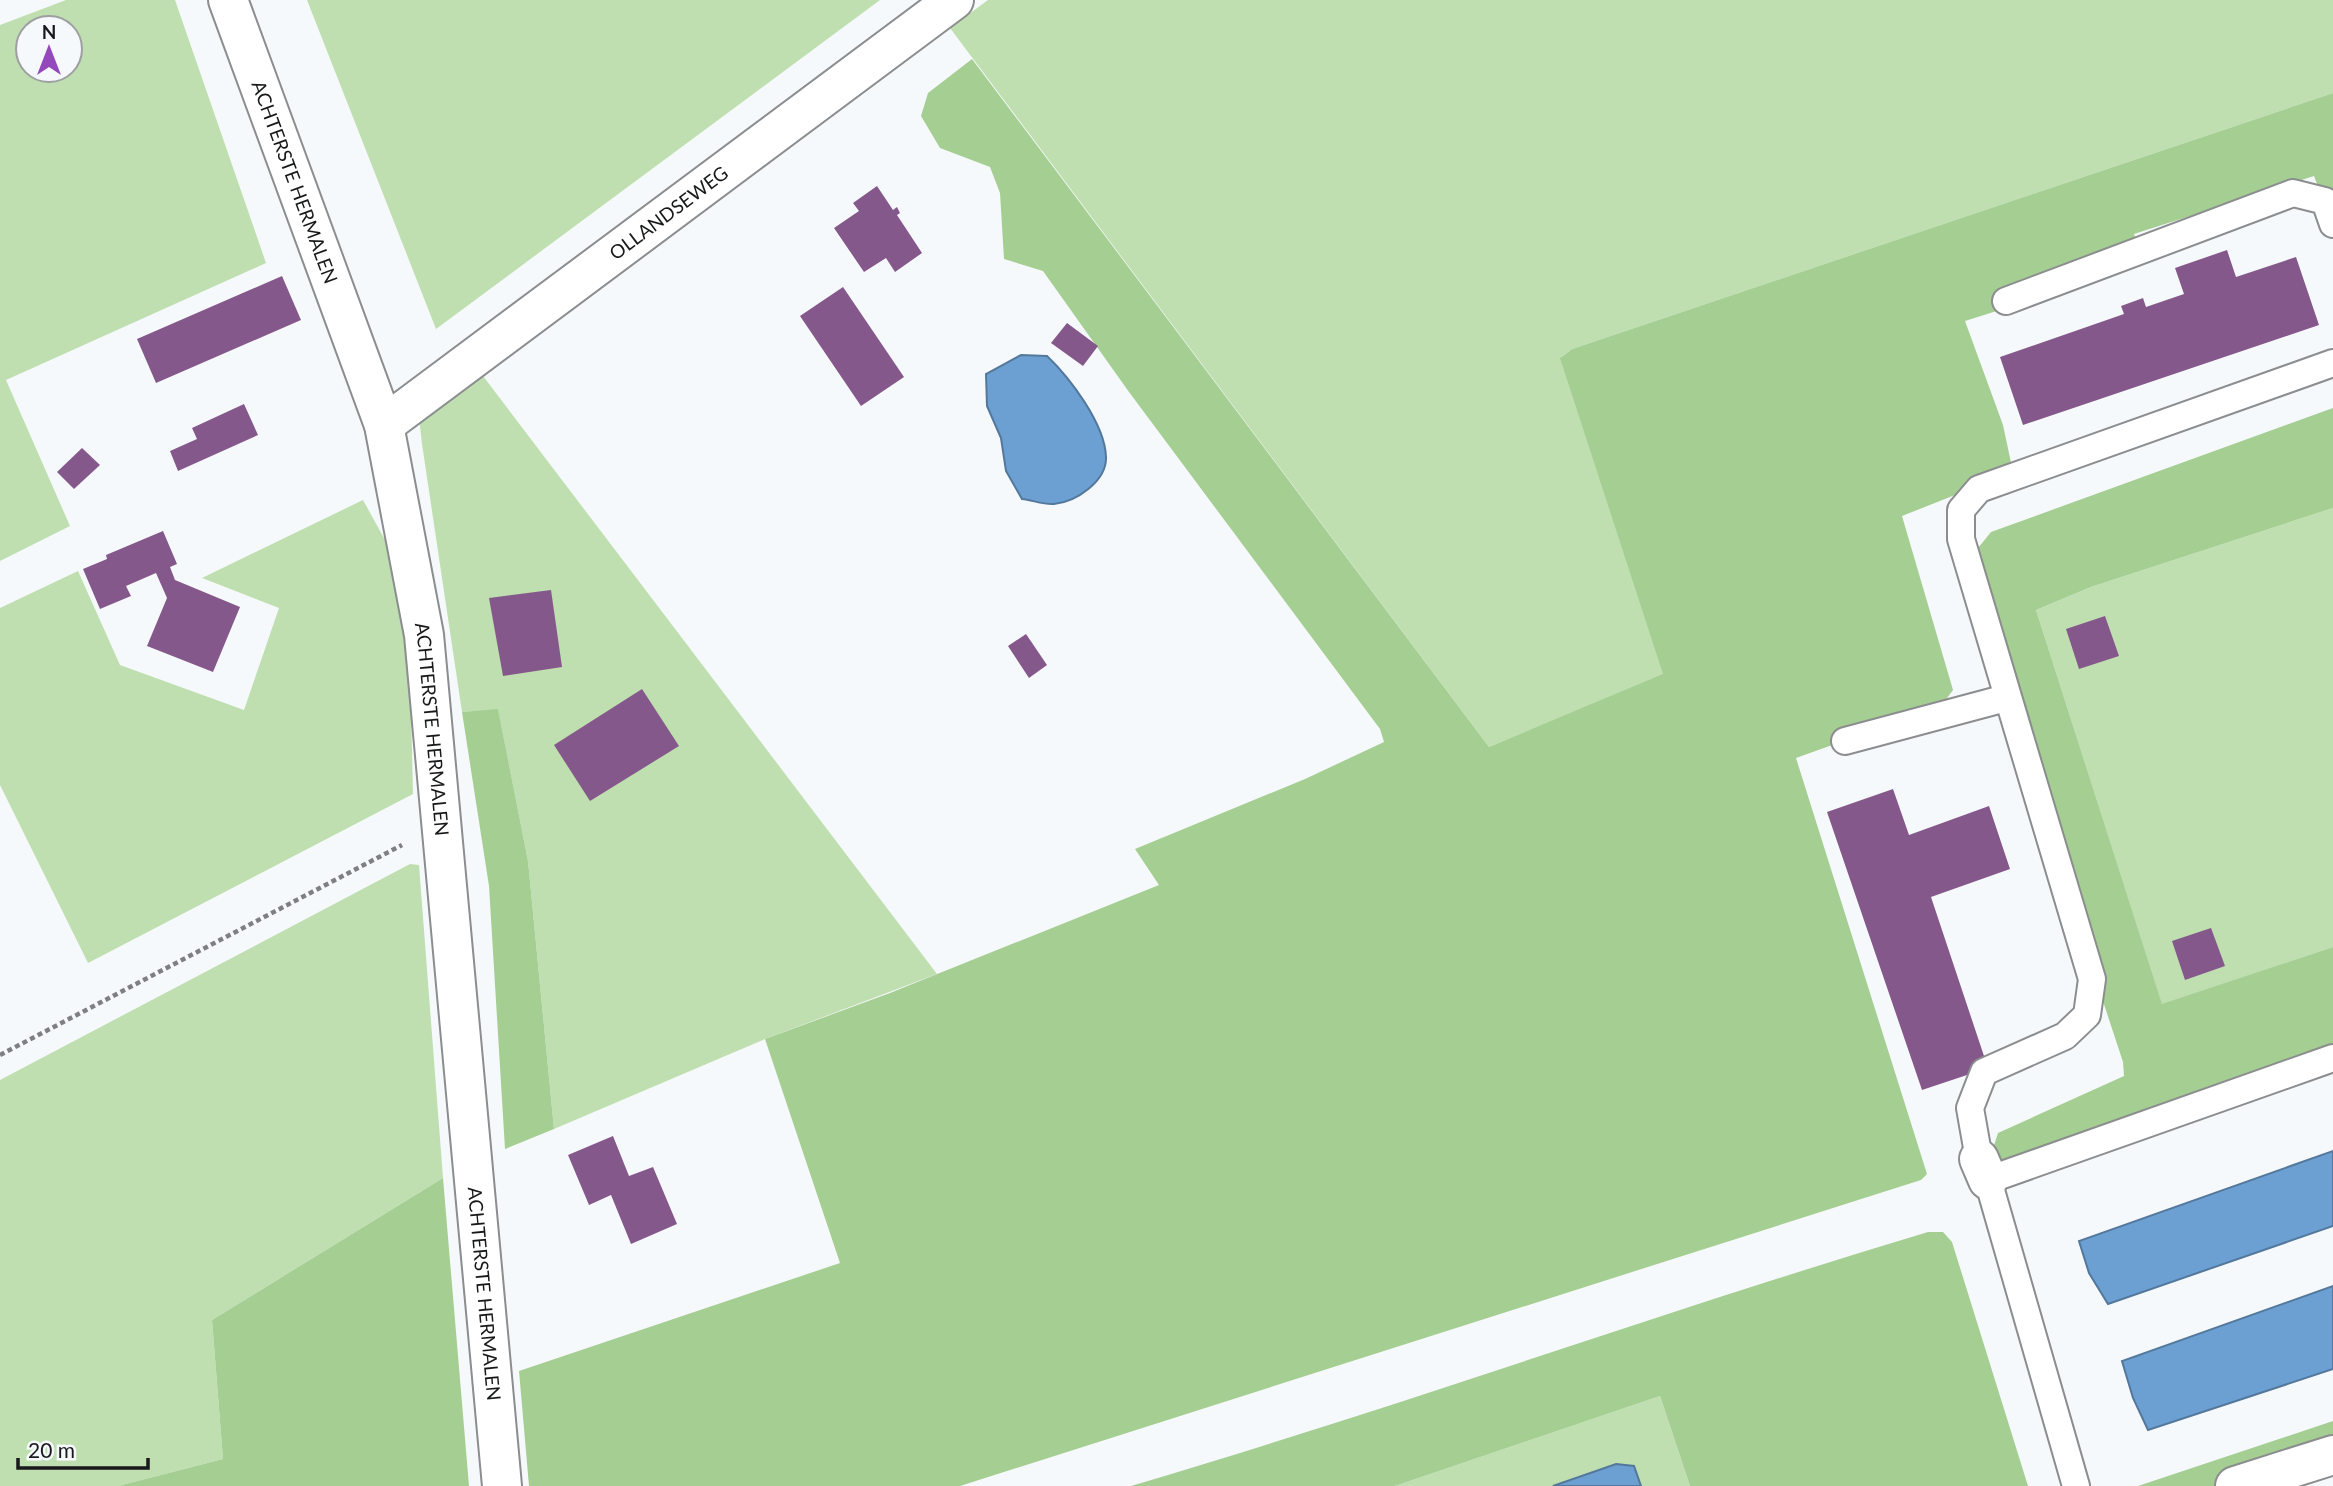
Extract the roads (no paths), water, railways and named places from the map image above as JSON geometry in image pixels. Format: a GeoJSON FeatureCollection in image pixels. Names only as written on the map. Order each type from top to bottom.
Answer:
{"type":"FeatureCollection","features":[{"type":"Feature","properties":{"kind":"street","name":"ACHTERSTE HERMALEN"},"geometry":{"type":"LineString","coordinates":[[228,0],[384,425],[424,635],[502,1486]]}},
{"type":"Feature","properties":{"kind":"street","name":"OLLANDSEWEG"},"geometry":{"type":"LineString","coordinates":[[384,425],[954,0]]}},
{"type":"Feature","properties":{"kind":"street"},"geometry":{"type":"LineString","coordinates":[[2235,1486],[2333,1455]]}},
{"type":"Feature","properties":{"kind":"lane"},"geometry":{"type":"LineString","coordinates":[[2006,302],[2294,193],[2325,201],[2333,224]]}},
{"type":"Feature","properties":{"kind":"lane"},"geometry":{"type":"LineString","coordinates":[[2076,1486],[1984,1170],[1970,1108],[1984,1072],[2065,1036],[2087,1015],[2092,979],[2006,698],[1961,539],[1961,510],[1979,489],[2333,363]]}},
{"type":"Feature","properties":{"kind":"lane"},"geometry":{"type":"LineString","coordinates":[[1845,741],[2006,698]]}},
{"type":"Feature","properties":{"kind":"lane"},"geometry":{"type":"LineString","coordinates":[[1984,1170],[2333,1058]]}},
{"type":"Feature","properties":{"kind":"water"},"geometry":{"type":"Polygon","coordinates":[[[1021,355],[1047,356],[1056,365],[1085,402],[1100,430],[1104,444],[1105,466],[1096,482],[1080,495],[1063,502],[1046,504],[1022,499],[1006,471],[1001,438],[987,406],[986,374],[1021,355]]]}},
{"type":"Feature","properties":{"kind":"water"},"geometry":{"type":"Polygon","coordinates":[[[2333,1151],[2333,1226],[2108,1304],[2089,1273],[2079,1241],[2333,1151]]]}},
{"type":"Feature","properties":{"kind":"water"},"geometry":{"type":"Polygon","coordinates":[[[2333,1286],[2333,1369],[2148,1430],[2133,1398],[2122,1361],[2333,1286]]]}},
{"type":"Feature","properties":{"kind":"water"},"geometry":{"type":"Polygon","coordinates":[[[1616,1464],[1634,1466],[1641,1486],[1553,1486],[1616,1464]]]}}]}
